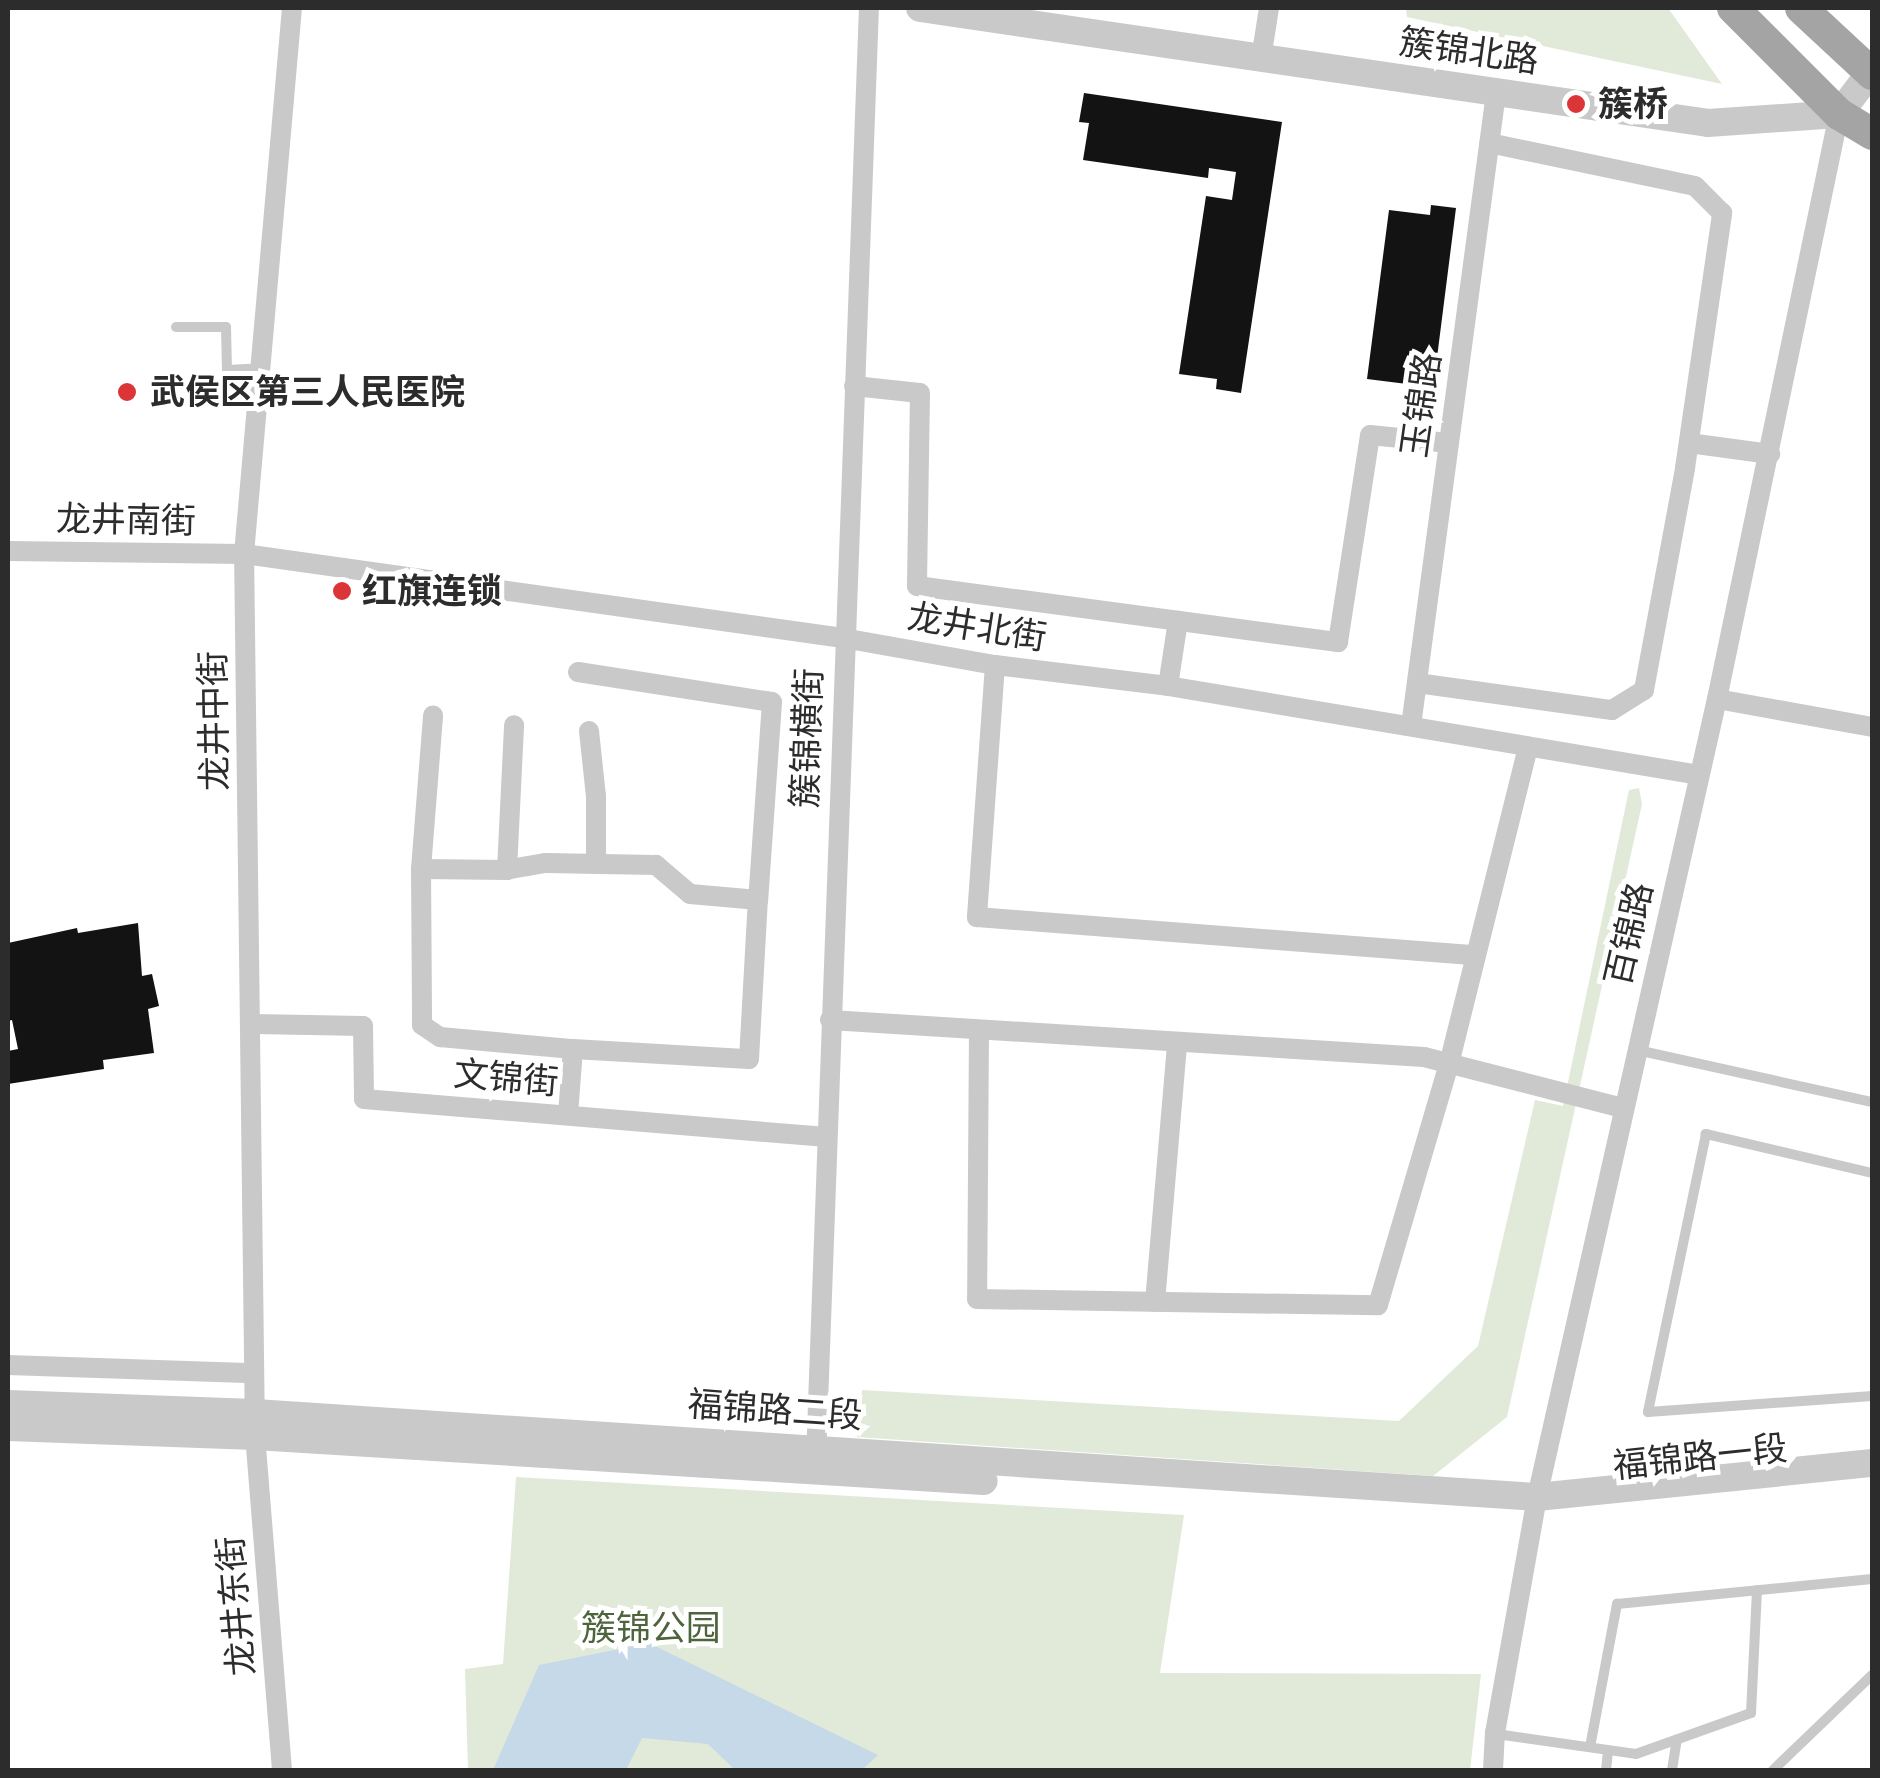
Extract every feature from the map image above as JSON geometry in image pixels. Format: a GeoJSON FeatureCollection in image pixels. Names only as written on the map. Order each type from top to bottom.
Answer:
{"type":"FeatureCollection","features":[{"type":"Feature","properties":{"kind":"main road"},"geometry":{"type":"LineString","coordinates":[[1733,8],[1839,114],[1872,134]]}},
{"type":"Feature","properties":{"kind":"main road"},"geometry":{"type":"LineString","coordinates":[[1801,8],[1872,72]]}},
{"type":"Feature","properties":{"kind":"street","name":"龙井中街"},"geometry":{"type":"LineString","coordinates":[[255,1425],[244,554],[292,8]]}},
{"type":"Feature","properties":{"kind":"street","name":"簇锦横街"},"geometry":{"type":"LineString","coordinates":[[816,1461],[843,638],[870,8]]}},
{"type":"Feature","properties":{"kind":"street","name":"簇锦北路"},"geometry":{"type":"LineString","coordinates":[[920,8],[1708,123],[1839,114]]}},
{"type":"Feature","properties":{"kind":"street"},"geometry":{"type":"LineString","coordinates":[[1261,59],[1269,8]]}},
{"type":"Feature","properties":{"kind":"street"},"geometry":{"type":"LineString","coordinates":[[1839,114],[1872,72]]}},
{"type":"Feature","properties":{"kind":"street","name":"玉锦路"},"geometry":{"type":"LineString","coordinates":[[1411,726],[1496,93]]}},
{"type":"Feature","properties":{"kind":"street","name":"百锦路"},"geometry":{"type":"LineString","coordinates":[[1493,1770],[1495,1734],[1536,1504],[1717,698],[1839,114]]}},
{"type":"Feature","properties":{"kind":"street"},"geometry":{"type":"LineString","coordinates":[[1416,683],[1612,710],[1644,690],[1688,442],[1722,212],[1695,186],[1490,143]]}},
{"type":"Feature","properties":{"kind":"street"},"geometry":{"type":"LineString","coordinates":[[854,386],[920,393],[916,586],[1338,642],[1370,435],[1449,443]]}},
{"type":"Feature","properties":{"kind":"street"},"geometry":{"type":"LineString","coordinates":[[1688,442],[1770,454]]}},
{"type":"Feature","properties":{"kind":"street","name":"龙井南街"},"geometry":{"type":"LineString","coordinates":[[8,551],[244,554]]}},
{"type":"Feature","properties":{"kind":"street","name":"龙井北街"},"geometry":{"type":"LineString","coordinates":[[244,554],[843,638],[994,665],[1168,686],[1699,775]]}},
{"type":"Feature","properties":{"kind":"street"},"geometry":{"type":"LineString","coordinates":[[1168,686],[1178,621]]}},
{"type":"Feature","properties":{"kind":"street"},"geometry":{"type":"LineString","coordinates":[[994,665],[977,916],[1475,955]]}},
{"type":"Feature","properties":{"kind":"street"},"geometry":{"type":"LineString","coordinates":[[434,715],[421,869],[422,1025],[440,1036],[573,1049],[749,1059],[772,702],[578,672]]}},
{"type":"Feature","properties":{"kind":"street"},"geometry":{"type":"LineString","coordinates":[[1717,698],[1872,727]]}},
{"type":"Feature","properties":{"kind":"street"},"geometry":{"type":"LineString","coordinates":[[507,870],[514,724]]}},
{"type":"Feature","properties":{"kind":"street"},"geometry":{"type":"LineString","coordinates":[[589,731],[596,796],[596,864]]}},
{"type":"Feature","properties":{"kind":"street"},"geometry":{"type":"LineString","coordinates":[[979,1030],[977,1299],[1378,1305],[1450,1060],[1528,747]]}},
{"type":"Feature","properties":{"kind":"street"},"geometry":{"type":"LineString","coordinates":[[421,869],[507,870],[545,863],[656,865],[690,894],[758,900]]}},
{"type":"Feature","properties":{"kind":"street"},"geometry":{"type":"LineString","coordinates":[[830,1020],[1450,1060],[1623,1108]]}},
{"type":"Feature","properties":{"kind":"street","name":"文锦街"},"geometry":{"type":"LineString","coordinates":[[250,1024],[363,1026],[364,1099],[826,1137]]}},
{"type":"Feature","properties":{"kind":"street"},"geometry":{"type":"LineString","coordinates":[[1155,1302],[1177,1043]]}},
{"type":"Feature","properties":{"kind":"street"},"geometry":{"type":"LineString","coordinates":[[568,1115],[573,1049]]}},
{"type":"Feature","properties":{"kind":"street"},"geometry":{"type":"LineString","coordinates":[[8,1365],[254,1373]]}},
{"type":"Feature","properties":{"kind":"street","name":"福锦路二段"},"geometry":{"type":"LineString","coordinates":[[8,1404],[255,1425],[1536,1504]]}},
{"type":"Feature","properties":{"kind":"street","name":"福锦路二段"},"geometry":{"type":"LineString","coordinates":[[8,1426],[255,1425]]}},
{"type":"Feature","properties":{"kind":"street","name":"龙井东街"},"geometry":{"type":"LineString","coordinates":[[255,1425],[282,1770]]}},
{"type":"Feature","properties":{"kind":"street","name":"福锦路一段"},"geometry":{"type":"LineString","coordinates":[[1536,1504],[1872,1462]]}},
{"type":"Feature","properties":{"kind":"street","name":"福锦路一段"},"geometry":{"type":"LineString","coordinates":[[1536,1504],[1872,1478]]}},
{"type":"Feature","properties":{"kind":"lane"},"geometry":{"type":"LineString","coordinates":[[176,326],[226,327],[227,370],[260,368]]}},
{"type":"Feature","properties":{"kind":"lane"},"geometry":{"type":"LineString","coordinates":[[1636,1050],[1872,1102]]}},
{"type":"Feature","properties":{"kind":"lane"},"geometry":{"type":"LineString","coordinates":[[1872,1173],[1706,1134],[1648,1412],[1872,1396]]}},
{"type":"Feature","properties":{"kind":"lane"},"geometry":{"type":"LineString","coordinates":[[1590,1748],[1617,1604],[1872,1579]]}},
{"type":"Feature","properties":{"kind":"lane"},"geometry":{"type":"LineString","coordinates":[[1495,1734],[1636,1754],[1751,1713],[1757,1590]]}},
{"type":"Feature","properties":{"kind":"lane"},"geometry":{"type":"LineString","coordinates":[[1772,1770],[1872,1675]]}},
{"type":"Feature","properties":{"kind":"lane"},"geometry":{"type":"LineString","coordinates":[[1672,1770],[1677,1739]]}},
{"type":"Feature","properties":{"kind":"lane"},"geometry":{"type":"LineString","coordinates":[[1606,1770],[1608,1750]]}},
{"type":"Feature","properties":{"kind":"green space"},"geometry":{"type":"Polygon","coordinates":[[[1406,8],[1668,8],[1722,84],[1407,17],[1406,8]]]}},
{"type":"Feature","properties":{"kind":"green space"},"geometry":{"type":"Polygon","coordinates":[[[1639,788],[1642,804],[1507,1417],[1433,1476],[857,1437],[862,1390],[1399,1421],[1478,1346],[1535,1100],[1563,1106],[1629,790],[1639,788]]]}},
{"type":"Feature","properties":{"kind":"green space","name":"簇锦公园"},"geometry":{"type":"Polygon","coordinates":[[[516,1477],[1184,1515],[1160,1673],[1481,1674],[1470,1770],[468,1770],[465,1669],[503,1664],[516,1477]]]}},
{"type":"Feature","properties":{"kind":"water"},"geometry":{"type":"Polygon","coordinates":[[[649,1643],[878,1755],[862,1770],[735,1770],[708,1744],[642,1738],[626,1770],[493,1770],[539,1665],[649,1643]]]}},
{"type":"Feature","properties":{"kind":"building"},"geometry":{"type":"Polygon","coordinates":[[[1084,93],[1282,122],[1241,393],[1216,389],[1217,379],[1179,374],[1206,196],[1232,200],[1236,172],[1209,168],[1208,178],[1083,160],[1089,123],[1079,122],[1084,93]]]}},
{"type":"Feature","properties":{"kind":"building"},"geometry":{"type":"Polygon","coordinates":[[[1431,205],[1456,208],[1432,397],[1405,394],[1407,384],[1367,379],[1389,210],[1430,215],[1431,205]]]}},
{"type":"Feature","properties":{"kind":"building"},"geometry":{"type":"Polygon","coordinates":[[[138,923],[142,976],[152,974],[159,1006],[148,1009],[154,1053],[103,1060],[104,1069],[8,1084],[8,1051],[18,1049],[12,1020],[8,1021],[8,943],[77,928],[78,933],[138,923]]]}},
{"type":"Feature","properties":{"kind":"place","name":"簇桥"},"geometry":{"type":"Point","coordinates":[1576,104]}},
{"type":"Feature","properties":{"kind":"place","name":"武侯区第三人民医院"},"geometry":{"type":"Point","coordinates":[127,392]}},
{"type":"Feature","properties":{"kind":"place","name":"红旗连锁"},"geometry":{"type":"Point","coordinates":[342,591]}}]}
